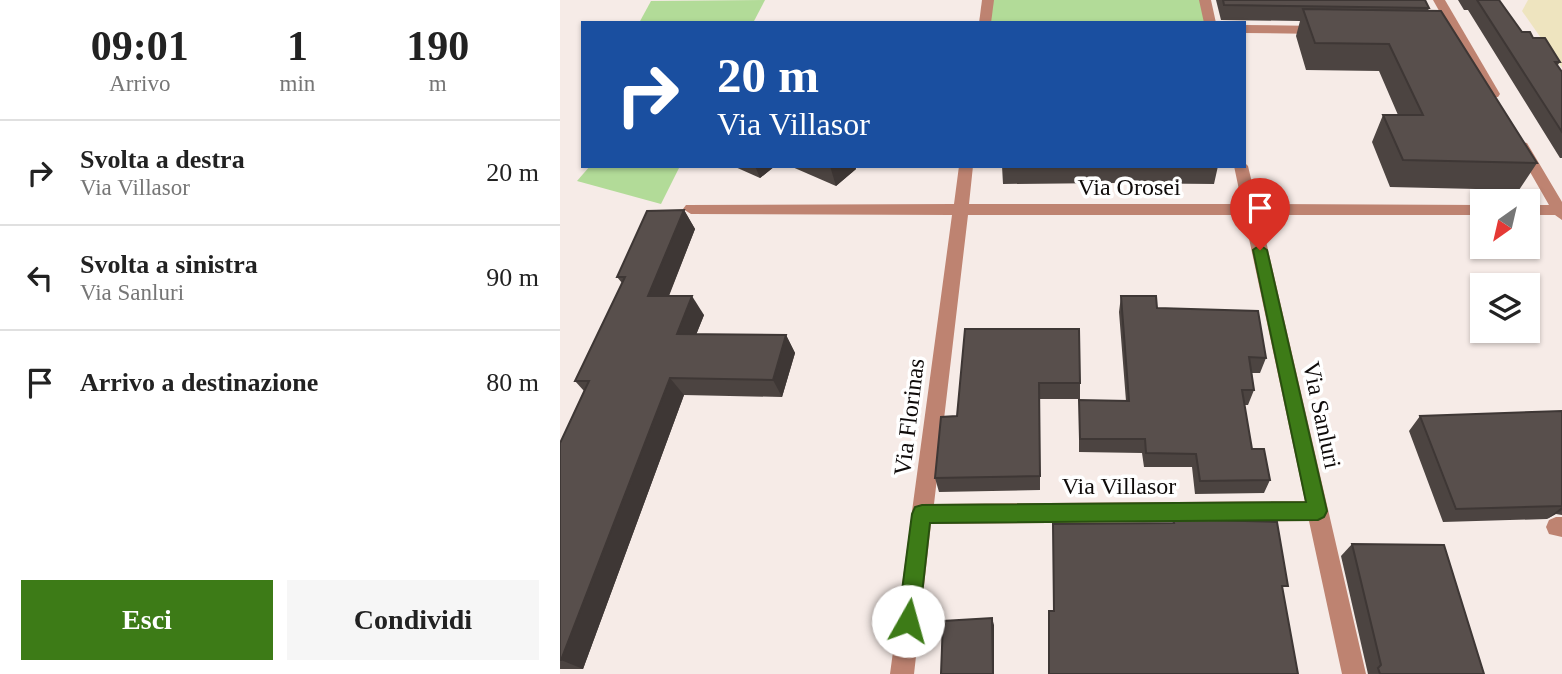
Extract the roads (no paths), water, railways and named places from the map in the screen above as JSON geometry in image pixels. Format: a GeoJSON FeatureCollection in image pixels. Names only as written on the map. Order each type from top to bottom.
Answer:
{"type":"FeatureCollection","features":[{"type":"Feature","properties":{"kind":"street"},"geometry":{"type":"LineString","coordinates":[[985,21],[988,0]]}},
{"type":"Feature","properties":{"kind":"street"},"geometry":{"type":"LineString","coordinates":[[1205,0],[1210,21]]}},
{"type":"Feature","properties":{"kind":"street"},"geometry":{"type":"LineString","coordinates":[[1439,0],[1450,31],[1497,103]]}},
{"type":"Feature","properties":{"kind":"street"},"geometry":{"type":"LineString","coordinates":[[1246,29],[1337,30]]}},
{"type":"Feature","properties":{"kind":"street"},"geometry":{"type":"LineString","coordinates":[[1518,139],[1560,213]]}},
{"type":"Feature","properties":{"kind":"street","name":"Via Florinas"},"geometry":{"type":"LineString","coordinates":[[902,674],[966,168]]}},
{"type":"Feature","properties":{"kind":"street","name":"Via Sanluri"},"geometry":{"type":"LineString","coordinates":[[1241,168],[1354,674]]}},
{"type":"Feature","properties":{"kind":"street","name":"Via Orosei"},"geometry":{"type":"LineString","coordinates":[[691,209],[1470,210]]}},
{"type":"Feature","properties":{"kind":"street"},"geometry":{"type":"LineString","coordinates":[[1540,211],[1560,213]]}},
{"type":"Feature","properties":{"kind":"street","name":"Via Villasor"},"geometry":{"type":"LineString","coordinates":[[922,514],[1318,511]]}}]}
